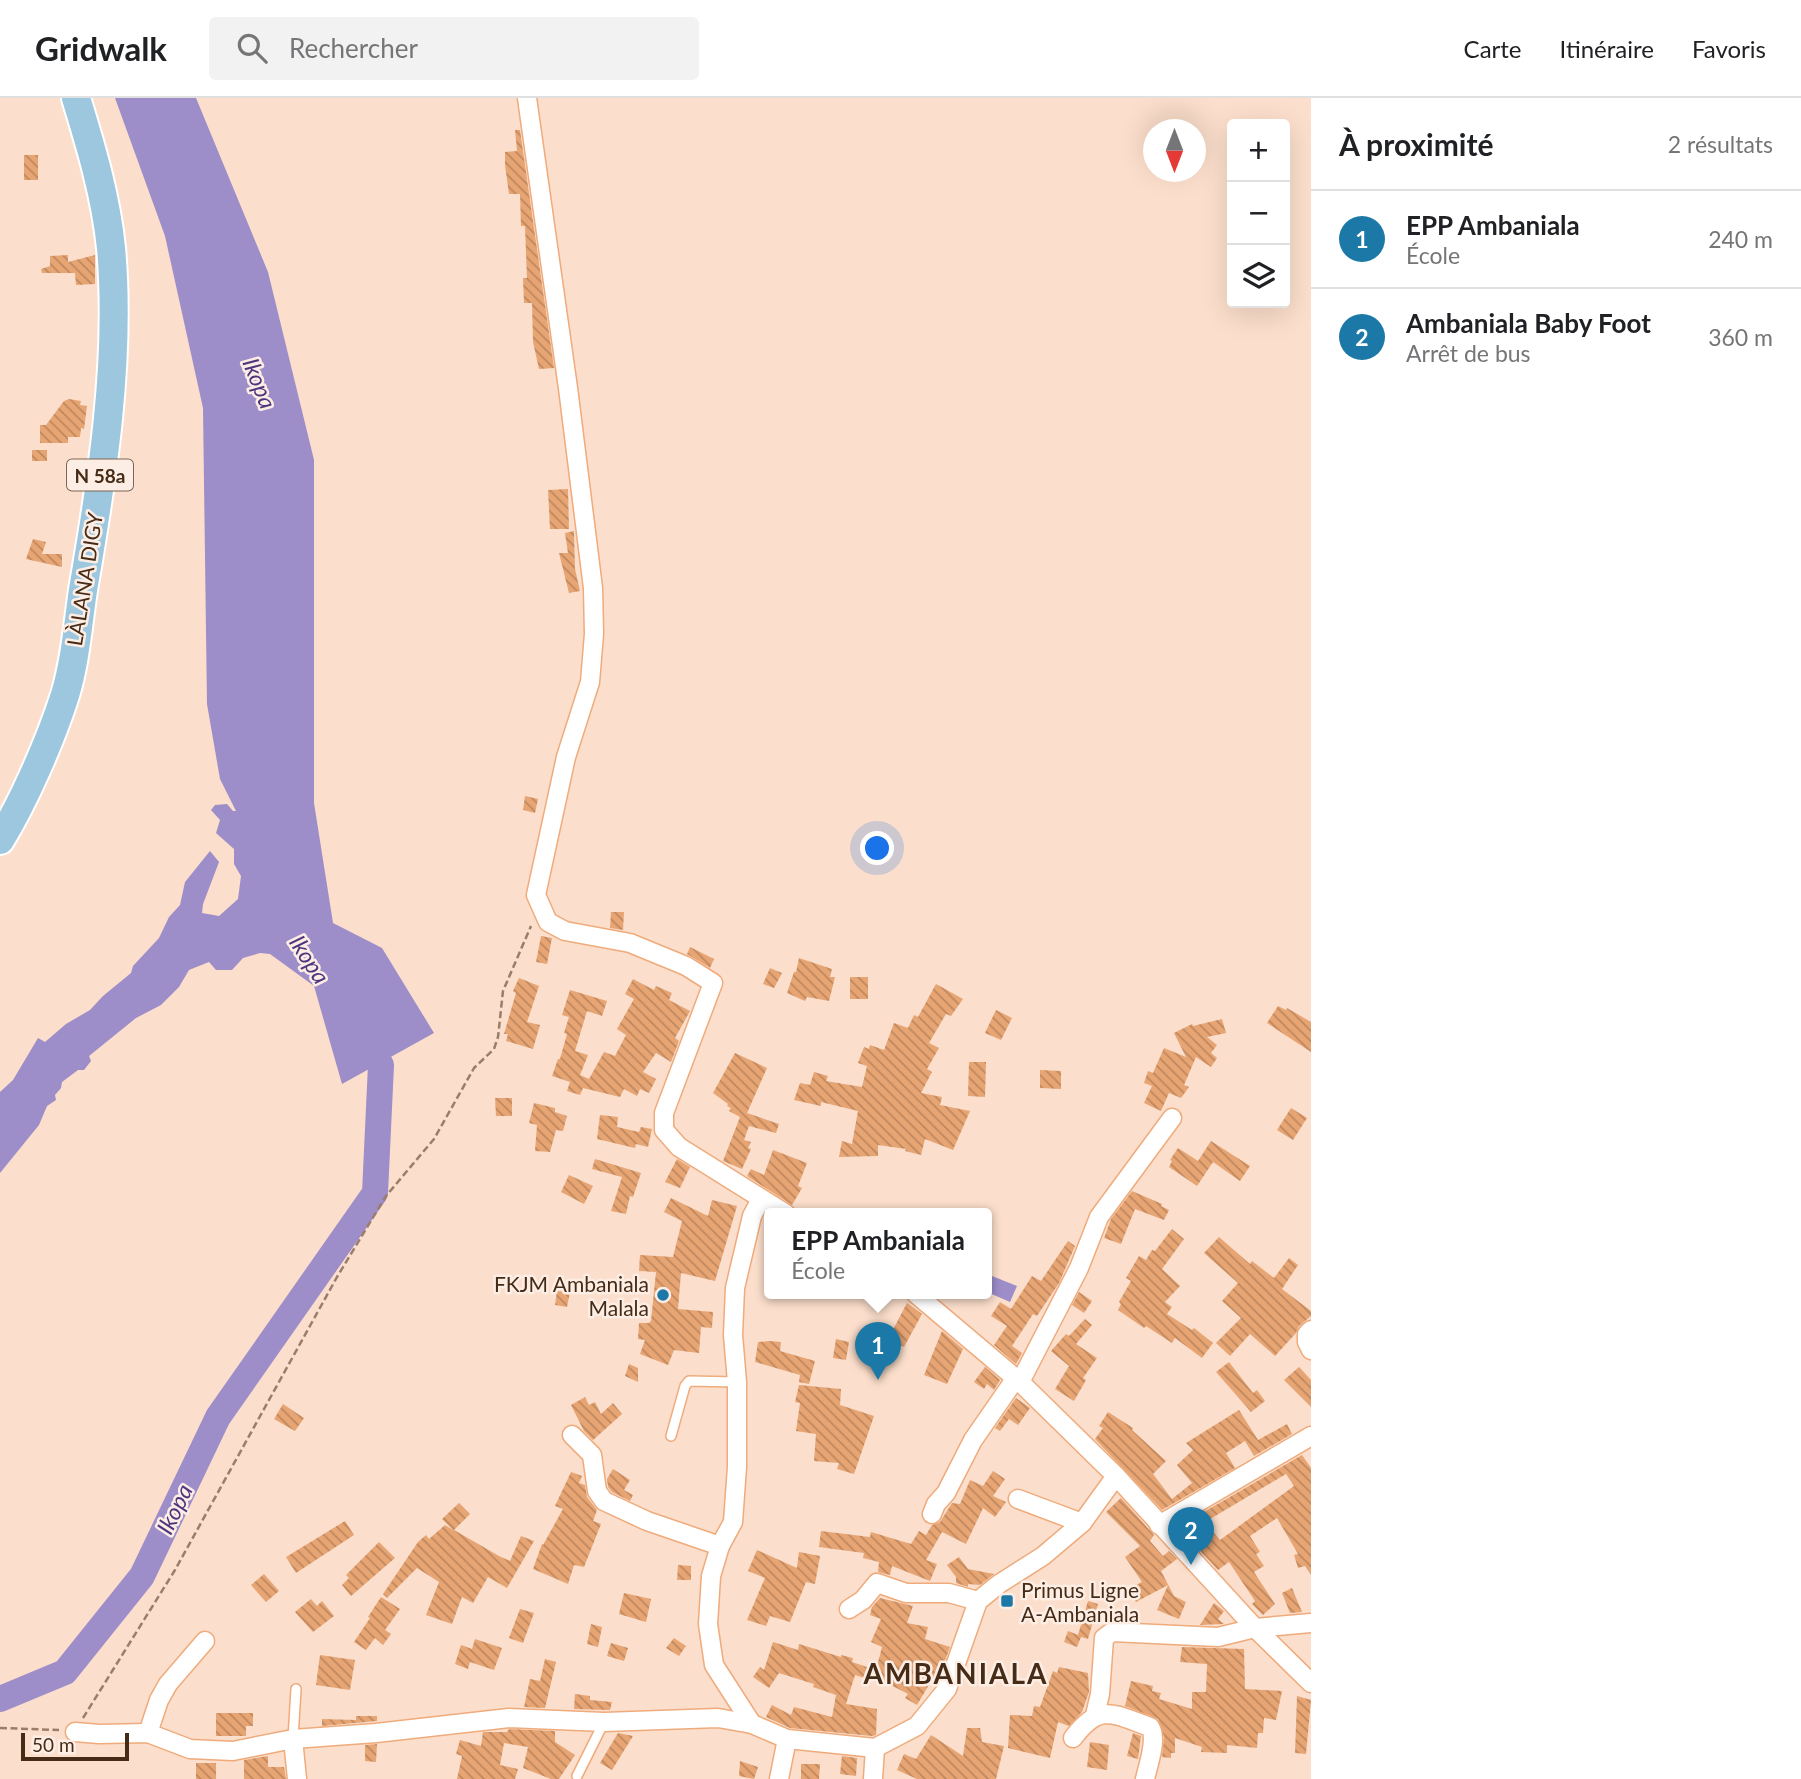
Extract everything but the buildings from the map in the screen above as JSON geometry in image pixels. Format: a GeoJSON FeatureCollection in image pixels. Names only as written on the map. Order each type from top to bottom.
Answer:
{"type":"FeatureCollection","features":[{"type":"Feature","properties":{"kind":"main road","name":"LÀLANA DIGY"},"geometry":{"type":"LineString","coordinates":[[0,840],[37,766],[65,694],[93,532],[110,386],[114,330],[111,246],[95,159],[76,98]]}},
{"type":"Feature","properties":{"kind":"street"},"geometry":{"type":"LineString","coordinates":[[527,98],[568,388],[593,588],[594,634],[590,682],[566,757],[536,895],[548,922],[565,930],[630,943],[686,966],[713,983],[663,1113],[664,1130],[679,1147],[776,1208]]}},
{"type":"Feature","properties":{"kind":"street"},"geometry":{"type":"LineString","coordinates":[[932,1514],[936,1504],[947,1493],[973,1440],[1018,1380],[1079,1268],[1099,1217],[1172,1118]]}},
{"type":"Feature","properties":{"kind":"street"},"geometry":{"type":"LineString","coordinates":[[752,1724],[714,1665],[708,1624],[711,1576],[720,1546],[733,1522],[737,1467],[737,1382],[733,1335],[735,1288],[752,1216],[761,1199]]}},
{"type":"Feature","properties":{"kind":"street"},"geometry":{"type":"LineString","coordinates":[[922,1299],[1018,1380],[1116,1476],[1255,1628],[1311,1683]]}},
{"type":"Feature","properties":{"kind":"street"},"geometry":{"type":"LineString","coordinates":[[1311,1330],[1307,1334],[1307,1342],[1311,1350]]}},
{"type":"Feature","properties":{"kind":"street"},"geometry":{"type":"LineString","coordinates":[[572,1435],[592,1455],[597,1491],[604,1501],[647,1521],[720,1546]]}},
{"type":"Feature","properties":{"kind":"street"},"geometry":{"type":"LineString","coordinates":[[1159,1525],[1311,1436]]}},
{"type":"Feature","properties":{"kind":"street"},"geometry":{"type":"LineString","coordinates":[[75,1732],[148,1733],[190,1749],[233,1751],[293,1739],[509,1718],[604,1722],[718,1718],[752,1724],[787,1739],[875,1748],[917,1726],[947,1689],[978,1601],[1043,1556],[1082,1523],[1116,1476]]}},
{"type":"Feature","properties":{"kind":"street"},"geometry":{"type":"LineString","coordinates":[[1018,1499],[1082,1523]]}},
{"type":"Feature","properties":{"kind":"street"},"geometry":{"type":"LineString","coordinates":[[849,1609],[863,1600],[877,1583],[906,1593],[949,1593],[978,1601]]}},
{"type":"Feature","properties":{"kind":"street"},"geometry":{"type":"LineString","coordinates":[[1095,1715],[1100,1694],[1102,1647],[1108,1634],[1118,1632],[1218,1637],[1255,1628],[1311,1623]]}},
{"type":"Feature","properties":{"kind":"street"},"geometry":{"type":"LineString","coordinates":[[148,1733],[159,1700],[168,1684],[205,1641]]}},
{"type":"Feature","properties":{"kind":"street"},"geometry":{"type":"LineString","coordinates":[[1073,1738],[1086,1721],[1095,1715],[1115,1714],[1150,1727],[1153,1731],[1145,1779]]}},
{"type":"Feature","properties":{"kind":"street"},"geometry":{"type":"LineString","coordinates":[[293,1739],[298,1779]]}},
{"type":"Feature","properties":{"kind":"street"},"geometry":{"type":"LineString","coordinates":[[779,1779],[787,1739]]}},
{"type":"Feature","properties":{"kind":"street"},"geometry":{"type":"LineString","coordinates":[[873,1779],[875,1748]]}},
{"type":"Feature","properties":{"kind":"lane"},"geometry":{"type":"LineString","coordinates":[[671,1436],[685,1386],[689,1381],[737,1382]]}},
{"type":"Feature","properties":{"kind":"lane"},"geometry":{"type":"LineString","coordinates":[[293,1739],[296,1689]]}},
{"type":"Feature","properties":{"kind":"lane"},"geometry":{"type":"LineString","coordinates":[[577,1776],[604,1722]]}},
{"type":"Feature","properties":{"kind":"path"},"geometry":{"type":"LineString","coordinates":[[0,1728],[75,1732],[175,1570],[337,1277],[386,1196],[434,1139],[474,1069],[494,1049],[498,1037],[503,991],[520,946],[543,911]]}},
{"type":"Feature","properties":{"kind":"water"},"geometry":{"type":"Polygon","coordinates":[[[115,98],[196,98],[268,272],[314,460],[314,803],[333,923],[382,948],[434,1033],[342,1084],[314,986],[270,954],[260,953],[243,958],[232,970],[216,970],[209,962],[189,970],[179,987],[161,1005],[136,1018],[89,1056],[91,1061],[84,1070],[78,1070],[62,1082],[55,1095],[56,1100],[47,1106],[39,1125],[0,1173],[0,1092],[13,1080],[38,1038],[45,1042],[66,1024],[90,1010],[131,973],[133,966],[159,938],[169,917],[180,905],[185,882],[210,851],[219,862],[202,913],[219,916],[238,899],[241,876],[234,864],[234,849],[216,833],[220,820],[211,810],[215,805],[227,804],[236,811],[220,779],[207,704],[203,408],[165,236],[115,98]]]}},
{"type":"Feature","properties":{"kind":"water"},"geometry":{"type":"Polygon","coordinates":[[[992,1276],[1017,1286],[1010,1302],[992,1294],[992,1276]]]}},
{"type":"Feature","properties":{"kind":"waterway","name":"Ikopa"},"geometry":{"type":"LineString","coordinates":[[0,1699],[65,1672],[142,1576],[218,1417],[375,1193],[381,1065],[360,1035]]}},
{"type":"Feature","properties":{"kind":"place","name":"FKJM Ambaniala Malala"},"geometry":{"type":"Point","coordinates":[663,1295]}},
{"type":"Feature","properties":{"kind":"place","name":"EPP Ambaniala"},"geometry":{"type":"Point","coordinates":[878,1380]}},
{"type":"Feature","properties":{"kind":"place","name":"Ambaniala Baby Foot"},"geometry":{"type":"Point","coordinates":[1191,1565]}},
{"type":"Feature","properties":{"kind":"place","name":"Primus Ligne A-Ambaniala"},"geometry":{"type":"Point","coordinates":[1007,1601]}},
{"type":"Feature","properties":{"kind":"district","name":"AMBANIALA"},"geometry":{"type":"Point","coordinates":[956,1673]}}]}
